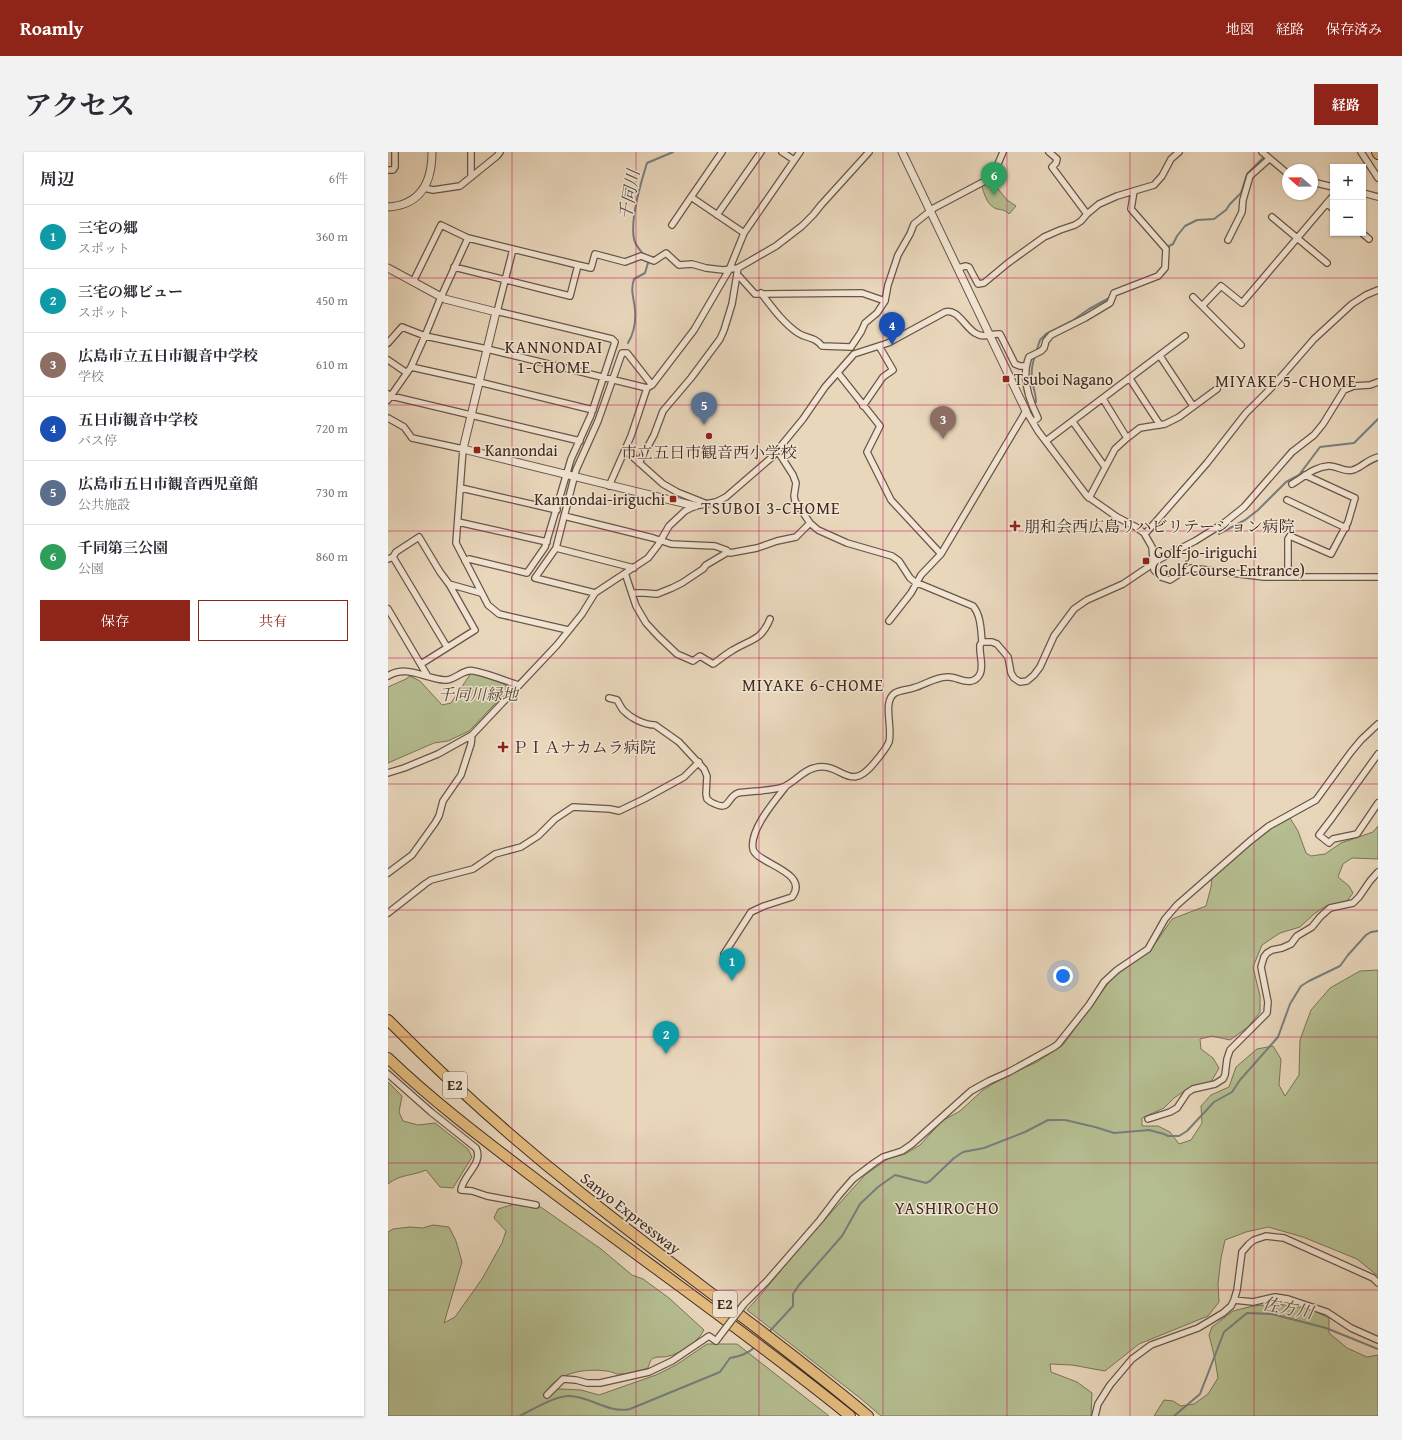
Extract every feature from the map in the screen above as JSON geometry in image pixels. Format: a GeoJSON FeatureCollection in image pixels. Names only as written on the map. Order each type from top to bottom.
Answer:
{"type":"FeatureCollection","features":[{"type":"Feature","properties":{"kind":"highway","name":"Sanyo Expressway"},"geometry":{"type":"LineString","coordinates":[[388,1020],[466,1095],[525,1147],[581,1193],[792,1355],[868,1416]]}},
{"type":"Feature","properties":{"kind":"highway","name":"Sanyo Expressway"},"geometry":{"type":"LineString","coordinates":[[388,1058],[448,1112],[502,1154],[769,1352],[850,1416]]}},
{"type":"Feature","properties":{"kind":"street"},"geometry":{"type":"LineString","coordinates":[[388,170],[393,170],[395,167],[395,152]]}},
{"type":"Feature","properties":{"kind":"street"},"geometry":{"type":"LineString","coordinates":[[388,207],[406,203],[417,196],[424,188],[431,174],[432,152]]}},
{"type":"Feature","properties":{"kind":"street"},"geometry":{"type":"LineString","coordinates":[[471,152],[471,177]]}},
{"type":"Feature","properties":{"kind":"street"},"geometry":{"type":"LineString","coordinates":[[424,188],[433,190],[460,186],[500,152]]}},
{"type":"Feature","properties":{"kind":"street"},"geometry":{"type":"LineString","coordinates":[[672,225],[722,152]]}},
{"type":"Feature","properties":{"kind":"street"},"geometry":{"type":"LineString","coordinates":[[717,215],[761,152]]}},
{"type":"Feature","properties":{"kind":"street"},"geometry":{"type":"LineString","coordinates":[[782,152],[794,160]]}},
{"type":"Feature","properties":{"kind":"street"},"geometry":{"type":"LineString","coordinates":[[609,486],[650,386],[694,330],[729,270],[744,233],[800,152]]}},
{"type":"Feature","properties":{"kind":"street"},"geometry":{"type":"LineString","coordinates":[[413,282],[441,225],[468,238],[591,268],[595,254],[625,262],[641,256],[654,261],[666,252],[679,265],[692,264],[706,268],[729,270],[738,268],[776,246],[802,226],[869,152]]}},
{"type":"Feature","properties":{"kind":"street"},"geometry":{"type":"LineString","coordinates":[[902,152],[1026,411],[1046,441],[1089,498],[1116,516],[1140,529],[1145,534],[1152,547],[1154,570],[1157,574],[1166,580],[1172,579],[1191,568],[1264,577],[1378,577]]}},
{"type":"Feature","properties":{"kind":"street"},"geometry":{"type":"LineString","coordinates":[[854,354],[852,347],[865,323],[877,313],[885,301],[888,285],[900,252],[914,224],[930,210],[995,173],[1003,152]]}},
{"type":"Feature","properties":{"kind":"street"},"geometry":{"type":"LineString","coordinates":[[1049,152],[1056,159],[1056,163],[1052,167],[1087,214]]}},
{"type":"Feature","properties":{"kind":"street"},"geometry":{"type":"LineString","coordinates":[[958,268],[966,266],[969,267],[976,282],[978,284],[984,283],[1008,263],[1044,237],[1075,225],[1099,204],[1154,185],[1162,176],[1171,159],[1179,152]]}},
{"type":"Feature","properties":{"kind":"street"},"geometry":{"type":"LineString","coordinates":[[1262,152],[1282,169]]}},
{"type":"Feature","properties":{"kind":"street"},"geometry":{"type":"LineString","coordinates":[[1361,152],[1378,178]]}},
{"type":"Feature","properties":{"kind":"street"},"geometry":{"type":"LineString","coordinates":[[1228,240],[1242,212],[1243,200],[1250,176],[1269,159]]}},
{"type":"Feature","properties":{"kind":"street"},"geometry":{"type":"LineString","coordinates":[[1318,183],[1330,185]]}},
{"type":"Feature","properties":{"kind":"street"},"geometry":{"type":"LineString","coordinates":[[1033,422],[1038,418],[1030,400],[1025,372],[1029,356],[1041,351],[1044,348],[1046,341],[1051,336],[1086,318],[1110,303],[1114,293],[1158,276],[1165,268],[1166,249],[1131,209],[1134,191]]}},
{"type":"Feature","properties":{"kind":"street"},"geometry":{"type":"LineString","coordinates":[[1366,195],[1378,197]]}},
{"type":"Feature","properties":{"kind":"street"},"geometry":{"type":"LineString","coordinates":[[691,196],[744,233]]}},
{"type":"Feature","properties":{"kind":"street"},"geometry":{"type":"LineString","coordinates":[[1202,306],[1221,286],[1242,303],[1330,200]]}},
{"type":"Feature","properties":{"kind":"street"},"geometry":{"type":"LineString","coordinates":[[1327,203],[1330,206]]}},
{"type":"Feature","properties":{"kind":"street"},"geometry":{"type":"LineString","coordinates":[[1272,217],[1327,263]]}},
{"type":"Feature","properties":{"kind":"street"},"geometry":{"type":"LineString","coordinates":[[1366,236],[1369,239]]}},
{"type":"Feature","properties":{"kind":"street"},"geometry":{"type":"LineString","coordinates":[[468,238],[411,367],[389,397],[471,414],[580,441]]}},
{"type":"Feature","properties":{"kind":"street"},"geometry":{"type":"LineString","coordinates":[[513,249],[496,312],[463,449],[456,543],[488,605],[499,614],[568,630]]}},
{"type":"Feature","properties":{"kind":"street"},"geometry":{"type":"LineString","coordinates":[[454,267],[570,296],[578,265]]}},
{"type":"Feature","properties":{"kind":"street"},"geometry":{"type":"LineString","coordinates":[[388,268],[446,300],[612,339],[615,342],[584,434],[571,459],[545,547],[527,572],[469,559],[465,561]]}},
{"type":"Feature","properties":{"kind":"street"},"geometry":{"type":"LineString","coordinates":[[639,463],[654,435],[663,411],[691,378],[720,339],[730,311],[738,268]]}},
{"type":"Feature","properties":{"kind":"street"},"geometry":{"type":"LineString","coordinates":[[737,274],[755,294],[862,293],[885,301]]}},
{"type":"Feature","properties":{"kind":"street"},"geometry":{"type":"LineString","coordinates":[[1145,534],[1207,463],[1246,413],[1274,385],[1314,339],[1352,304],[1366,295],[1378,290]]}},
{"type":"Feature","properties":{"kind":"street"},"geometry":{"type":"LineString","coordinates":[[762,293],[784,322],[799,334],[818,341],[822,346],[852,347]]}},
{"type":"Feature","properties":{"kind":"street"},"geometry":{"type":"LineString","coordinates":[[1193,297],[1241,345]]}},
{"type":"Feature","properties":{"kind":"street"},"geometry":{"type":"LineString","coordinates":[[388,773],[438,754],[472,735],[557,645],[582,614],[595,593],[648,558],[669,526],[685,511],[695,506],[708,504],[733,493],[771,458],[803,419],[825,387],[854,354],[879,346],[899,337],[947,311],[954,313],[976,334],[991,336],[1000,334],[1015,364],[1026,366]]}},
{"type":"Feature","properties":{"kind":"street"},"geometry":{"type":"LineString","coordinates":[[388,342],[402,326],[425,336],[487,349],[613,380],[650,386]]}},
{"type":"Feature","properties":{"kind":"street"},"geometry":{"type":"LineString","coordinates":[[1046,441],[1185,336]]}},
{"type":"Feature","properties":{"kind":"street"},"geometry":{"type":"LineString","coordinates":[[863,406],[883,378],[892,370],[879,346]]}},
{"type":"Feature","properties":{"kind":"street"},"geometry":{"type":"LineString","coordinates":[[595,593],[534,578],[556,548],[574,477],[598,421],[622,353],[627,353],[650,386]]}},
{"type":"Feature","properties":{"kind":"street"},"geometry":{"type":"LineString","coordinates":[[1160,356],[1193,406]]}},
{"type":"Feature","properties":{"kind":"street"},"geometry":{"type":"LineString","coordinates":[[388,360],[407,373]]}},
{"type":"Feature","properties":{"kind":"street"},"geometry":{"type":"LineString","coordinates":[[411,367],[593,410]]}},
{"type":"Feature","properties":{"kind":"street"},"geometry":{"type":"LineString","coordinates":[[838,373],[880,426],[867,452],[891,500],[941,554]]}},
{"type":"Feature","properties":{"kind":"street"},"geometry":{"type":"LineString","coordinates":[[1130,379],[1160,425]]}},
{"type":"Feature","properties":{"kind":"street"},"geometry":{"type":"LineString","coordinates":[[982,642],[992,642],[997,644],[1008,657],[1011,673],[1014,678],[1020,682],[1027,681],[1034,675],[1040,666],[1054,636],[1074,609],[1088,600],[1123,584],[1153,564],[1224,523],[1244,507],[1292,452],[1314,435],[1323,424],[1341,394],[1347,388],[1370,385],[1378,382]]}},
{"type":"Feature","properties":{"kind":"street"},"geometry":{"type":"LineString","coordinates":[[1089,498],[1115,449],[1140,428],[1165,424],[1180,417],[1217,389]]}},
{"type":"Feature","properties":{"kind":"street"},"geometry":{"type":"LineString","coordinates":[[1103,399],[1128,438]]}},
{"type":"Feature","properties":{"kind":"street"},"geometry":{"type":"LineString","coordinates":[[889,621],[911,594],[921,575],[941,554],[1026,411]]}},
{"type":"Feature","properties":{"kind":"street"},"geometry":{"type":"LineString","coordinates":[[388,418],[404,427],[412,438],[463,449],[695,506]]}},
{"type":"Feature","properties":{"kind":"street"},"geometry":{"type":"LineString","coordinates":[[1073,422],[1105,467]]}},
{"type":"Feature","properties":{"kind":"street"},"geometry":{"type":"LineString","coordinates":[[624,450],[656,479],[669,488],[708,504]]}},
{"type":"Feature","properties":{"kind":"street"},"geometry":{"type":"LineString","coordinates":[[609,698],[617,700],[622,710],[635,719],[655,726],[679,742],[707,772],[707,799],[713,804],[720,806],[726,805],[735,794],[781,788],[802,773],[820,767],[829,767],[855,778],[862,775],[873,765],[888,743],[890,732],[888,705],[893,695],[940,678],[953,677],[968,682],[979,676],[982,666],[979,653],[982,642],[980,622],[973,606],[917,583],[910,578],[899,561],[892,556],[847,543],[818,530],[810,523],[795,501],[794,496],[796,483],[794,475],[778,450]]}},
{"type":"Feature","properties":{"kind":"street"},"geometry":{"type":"LineString","coordinates":[[1292,484],[1314,469],[1330,466],[1344,470],[1354,470],[1370,459],[1378,457]]}},
{"type":"Feature","properties":{"kind":"street"},"geometry":{"type":"LineString","coordinates":[[1288,577],[1288,539],[1290,536],[1331,554],[1346,528],[1355,498],[1306,474]]}},
{"type":"Feature","properties":{"kind":"street"},"geometry":{"type":"LineString","coordinates":[[461,488],[557,510]]}},
{"type":"Feature","properties":{"kind":"street"},"geometry":{"type":"LineString","coordinates":[[1287,500],[1346,528]]}},
{"type":"Feature","properties":{"kind":"street"},"geometry":{"type":"LineString","coordinates":[[564,516],[676,544],[714,546],[730,553],[757,548],[796,537],[810,523]]}},
{"type":"Feature","properties":{"kind":"street"},"geometry":{"type":"LineString","coordinates":[[458,522],[547,542]]}},
{"type":"Feature","properties":{"kind":"street"},"geometry":{"type":"LineString","coordinates":[[421,664],[475,630],[449,584],[419,537],[396,552],[390,558],[447,647]]}},
{"type":"Feature","properties":{"kind":"street"},"geometry":{"type":"LineString","coordinates":[[556,548],[634,568]]}},
{"type":"Feature","properties":{"kind":"street"},"geometry":{"type":"LineString","coordinates":[[633,593],[644,592],[657,594],[672,588],[702,570],[706,564],[728,552]]}},
{"type":"Feature","properties":{"kind":"street"},"geometry":{"type":"LineString","coordinates":[[626,573],[636,606],[652,630],[677,654],[693,661],[700,656],[712,664],[733,650],[756,639],[763,632],[770,619]]}},
{"type":"Feature","properties":{"kind":"street"},"geometry":{"type":"LineString","coordinates":[[449,584],[481,592]]}},
{"type":"Feature","properties":{"kind":"street"},"geometry":{"type":"LineString","coordinates":[[388,609],[427,675]]}},
{"type":"Feature","properties":{"kind":"street"},"geometry":{"type":"LineString","coordinates":[[389,674],[403,671],[447,680],[473,670],[518,685]]}},
{"type":"Feature","properties":{"kind":"street"},"geometry":{"type":"LineString","coordinates":[[547,1395],[563,1379],[600,1384],[649,1372],[672,1361],[709,1336],[716,1341],[744,1304],[767,1281],[820,1220],[839,1195],[865,1168],[883,1157],[902,1151],[912,1144],[977,1087],[1009,1072],[1058,1044],[1089,1005],[1104,982],[1117,970],[1148,949],[1165,919],[1177,905],[1250,840],[1269,826],[1316,800],[1351,752],[1378,724]]}},
{"type":"Feature","properties":{"kind":"street"},"geometry":{"type":"LineString","coordinates":[[388,873],[412,856],[435,823],[439,816],[442,801],[461,774],[471,744],[472,735]]}},
{"type":"Feature","properties":{"kind":"street"},"geometry":{"type":"LineString","coordinates":[[1378,754],[1319,835],[1328,843],[1333,839],[1357,834],[1378,803]]}},
{"type":"Feature","properties":{"kind":"street"},"geometry":{"type":"LineString","coordinates":[[388,913],[431,880],[473,869],[495,854],[521,847],[538,836],[555,819],[570,808],[610,809],[619,811],[644,799],[684,776],[699,762]]}},
{"type":"Feature","properties":{"kind":"street"},"geometry":{"type":"LineString","coordinates":[[724,954],[751,912],[792,897],[794,894],[795,884],[790,875],[756,855],[752,848],[754,836],[759,826],[770,807],[787,785]]}},
{"type":"Feature","properties":{"kind":"street"},"geometry":{"type":"LineString","coordinates":[[1148,1119],[1170,1112],[1177,1108],[1187,1093],[1193,1089],[1214,1084],[1223,1079],[1226,1074],[1227,1059],[1230,1050],[1267,1013],[1268,1002],[1261,967],[1264,957],[1272,950],[1291,944],[1297,936],[1312,927],[1330,908],[1353,903],[1378,872]]}},
{"type":"Feature","properties":{"kind":"street"},"geometry":{"type":"LineString","coordinates":[[388,1074],[431,1112],[476,1148],[478,1152],[478,1160],[464,1180],[461,1190],[536,1205]]}},
{"type":"Feature","properties":{"kind":"street"},"geometry":{"type":"LineString","coordinates":[[1095,1416],[1094,1413],[1098,1404],[1110,1385],[1132,1359],[1151,1345],[1198,1328],[1223,1313],[1234,1300],[1237,1290],[1242,1252],[1248,1244],[1254,1240],[1266,1236],[1284,1238],[1372,1278],[1378,1283]]}},
{"type":"Feature","properties":{"kind":"street"},"geometry":{"type":"LineString","coordinates":[[1234,1300],[1253,1302],[1275,1297],[1288,1298],[1327,1312],[1346,1325],[1378,1340]]}},
{"type":"Feature","properties":{"kind":"green space"},"geometry":{"type":"Polygon","coordinates":[[[990,179],[1007,200],[1016,206],[1009,214],[1005,211],[997,209],[986,199],[981,184],[990,179]]]}},
{"type":"Feature","properties":{"kind":"green space","name":"千同川緑地"},"geometry":{"type":"Polygon","coordinates":[[[471,673],[511,687],[469,731],[448,741],[434,743],[388,763],[388,687],[410,676],[420,681],[442,705],[451,703],[471,673]]]}},
{"type":"Feature","properties":{"kind":"green space"},"geometry":{"type":"Polygon","coordinates":[[[1290,818],[1298,831],[1306,853],[1311,856],[1325,854],[1341,843],[1373,832],[1378,826],[1378,859],[1352,858],[1343,864],[1338,877],[1349,886],[1353,893],[1347,901],[1326,906],[1314,914],[1300,927],[1280,933],[1262,945],[1253,967],[1260,996],[1260,1012],[1248,1027],[1230,1040],[1212,1036],[1200,1039],[1201,1049],[1213,1058],[1219,1068],[1211,1082],[1192,1086],[1174,1098],[1164,1108],[1142,1118],[1142,1126],[1158,1126],[1170,1132],[1179,1144],[1191,1140],[1202,1123],[1201,1106],[1211,1095],[1229,1087],[1236,1067],[1257,1049],[1273,1046],[1281,1059],[1279,1085],[1285,1096],[1299,1075],[1300,1040],[1311,1010],[1330,988],[1360,971],[1378,970],[1378,1276],[1357,1259],[1303,1237],[1268,1227],[1246,1232],[1225,1240],[1218,1284],[1219,1302],[1208,1316],[1139,1344],[1105,1371],[1072,1365],[1050,1364],[1051,1372],[1077,1382],[1092,1393],[1091,1416],[881,1416],[747,1310],[799,1248],[865,1175],[889,1158],[905,1154],[920,1145],[942,1121],[960,1111],[983,1090],[1008,1075],[1037,1062],[1063,1045],[1112,978],[1133,963],[1157,941],[1172,919],[1206,906],[1212,877],[1268,830],[1290,818]]]}},
{"type":"Feature","properties":{"kind":"green space"},"geometry":{"type":"Polygon","coordinates":[[[388,1082],[402,1096],[399,1112],[403,1121],[418,1125],[435,1123],[468,1149],[472,1157],[453,1188],[440,1187],[426,1170],[397,1178],[388,1184],[388,1082]]]}},
{"type":"Feature","properties":{"kind":"green space"},"geometry":{"type":"Polygon","coordinates":[[[528,1200],[601,1249],[632,1275],[643,1279],[669,1298],[704,1330],[698,1339],[684,1350],[674,1355],[657,1357],[653,1359],[648,1368],[624,1374],[598,1370],[580,1371],[557,1380],[546,1392],[560,1389],[581,1390],[599,1395],[656,1375],[676,1365],[707,1344],[737,1344],[829,1416],[388,1416],[388,1232],[393,1229],[410,1227],[423,1228],[433,1225],[449,1227],[456,1241],[462,1262],[444,1323],[455,1317],[482,1279],[502,1243],[506,1231],[494,1218],[498,1209],[528,1200]]]}},
{"type":"Feature","properties":{"kind":"green space"},"geometry":{"type":"Polygon","coordinates":[[[1278,1304],[1310,1309],[1329,1318],[1329,1333],[1347,1348],[1367,1357],[1378,1355],[1378,1416],[1154,1416],[1164,1400],[1173,1401],[1181,1406],[1194,1404],[1208,1394],[1218,1378],[1209,1335],[1212,1327],[1233,1311],[1253,1306],[1278,1304]]]}},
{"type":"Feature","properties":{"kind":"waterway","name":"千同川"},"geometry":{"type":"LineString","coordinates":[[644,255],[635,243],[633,231],[635,212],[642,180],[647,163],[673,152]]}},
{"type":"Feature","properties":{"kind":"waterway"},"geometry":{"type":"LineString","coordinates":[[1168,250],[1169,246],[1173,244],[1185,226],[1197,220],[1214,219],[1226,210],[1241,193],[1247,174],[1263,158],[1264,155]]}},
{"type":"Feature","properties":{"kind":"waterway","name":"千同川"},"geometry":{"type":"LineString","coordinates":[[628,343],[633,331],[635,319],[632,291],[634,279],[645,273],[648,263],[647,260]]}},
{"type":"Feature","properties":{"kind":"waterway"},"geometry":{"type":"LineString","coordinates":[[1036,352],[1040,340],[1046,334],[1072,321],[1089,309],[1111,297]]}},
{"type":"Feature","properties":{"kind":"waterway"},"geometry":{"type":"LineString","coordinates":[[1035,356],[1032,365],[1032,382],[1036,402]]}},
{"type":"Feature","properties":{"kind":"waterway"},"geometry":{"type":"LineString","coordinates":[[1219,534],[1245,520],[1258,510],[1286,482],[1299,475],[1320,447],[1354,443],[1378,419]]}},
{"type":"Feature","properties":{"kind":"waterway"},"geometry":{"type":"LineString","coordinates":[[768,1333],[793,1306],[793,1294],[799,1285],[842,1236],[860,1204],[878,1187],[895,1175],[926,1183],[963,1152],[984,1148],[1025,1132],[1048,1120],[1065,1120],[1114,1133],[1149,1130],[1168,1136],[1179,1136],[1187,1131],[1214,1102],[1232,1092],[1240,1080],[1278,1037],[1290,1004],[1301,986],[1340,966],[1366,935],[1371,932],[1378,931]]}},
{"type":"Feature","properties":{"kind":"waterway","name":"佐方川"},"geometry":{"type":"LineString","coordinates":[[1174,1416],[1200,1394],[1224,1332],[1247,1313],[1272,1314],[1326,1328],[1378,1349]]}},
{"type":"Feature","properties":{"kind":"waterway"},"geometry":{"type":"LineString","coordinates":[[520,1416],[551,1400],[569,1396],[577,1397],[615,1409],[630,1409],[720,1372],[730,1358],[744,1354],[756,1346]]}},
{"type":"Feature","properties":{"kind":"place","name":"千同第三公園"},"geometry":{"type":"Point","coordinates":[994,195]}},
{"type":"Feature","properties":{"kind":"place","name":"五日市観音中学校"},"geometry":{"type":"Point","coordinates":[892,345]}},
{"type":"Feature","properties":{"kind":"place","name":"Tsuboi Nagano"},"geometry":{"type":"Point","coordinates":[1006,379]}},
{"type":"Feature","properties":{"kind":"place","name":"広島市五日市観音西児童館"},"geometry":{"type":"Point","coordinates":[704,425]}},
{"type":"Feature","properties":{"kind":"place","name":"市立五日市観音西小学校"},"geometry":{"type":"Point","coordinates":[709,436]}},
{"type":"Feature","properties":{"kind":"place","name":"広島市立五日市観音中学校"},"geometry":{"type":"Point","coordinates":[943,439]}},
{"type":"Feature","properties":{"kind":"place","name":"Kannondai"},"geometry":{"type":"Point","coordinates":[477,450]}},
{"type":"Feature","properties":{"kind":"place","name":"Kannondai-iriguchi"},"geometry":{"type":"Point","coordinates":[673,499]}},
{"type":"Feature","properties":{"kind":"place","name":"朋和会西広島リハビリテーション病院"},"geometry":{"type":"Point","coordinates":[1015,526]}},
{"type":"Feature","properties":{"kind":"place","name":"Golf-jo-iriguchi (Golf Course Entrance)"},"geometry":{"type":"Point","coordinates":[1146,561]}},
{"type":"Feature","properties":{"kind":"place","name":"ＰＩＡナカムラ病院"},"geometry":{"type":"Point","coordinates":[503,747]}},
{"type":"Feature","properties":{"kind":"place","name":"三宅の郷"},"geometry":{"type":"Point","coordinates":[732,981]}},
{"type":"Feature","properties":{"kind":"place","name":"三宅の郷ビュー"},"geometry":{"type":"Point","coordinates":[666,1054]}},
{"type":"Feature","properties":{"kind":"district","name":"KANNONDAI 1-CHOME"},"geometry":{"type":"Point","coordinates":[554,357]}},
{"type":"Feature","properties":{"kind":"district","name":"MIYAKE 5-CHOME"},"geometry":{"type":"Point","coordinates":[1286,381]}},
{"type":"Feature","properties":{"kind":"district","name":"TSUBOI 3-CHOME"},"geometry":{"type":"Point","coordinates":[771,508]}},
{"type":"Feature","properties":{"kind":"district","name":"MIYAKE 6-CHOME"},"geometry":{"type":"Point","coordinates":[813,685]}},
{"type":"Feature","properties":{"kind":"district","name":"YASHIROCHO"},"geometry":{"type":"Point","coordinates":[947,1208]}}]}
